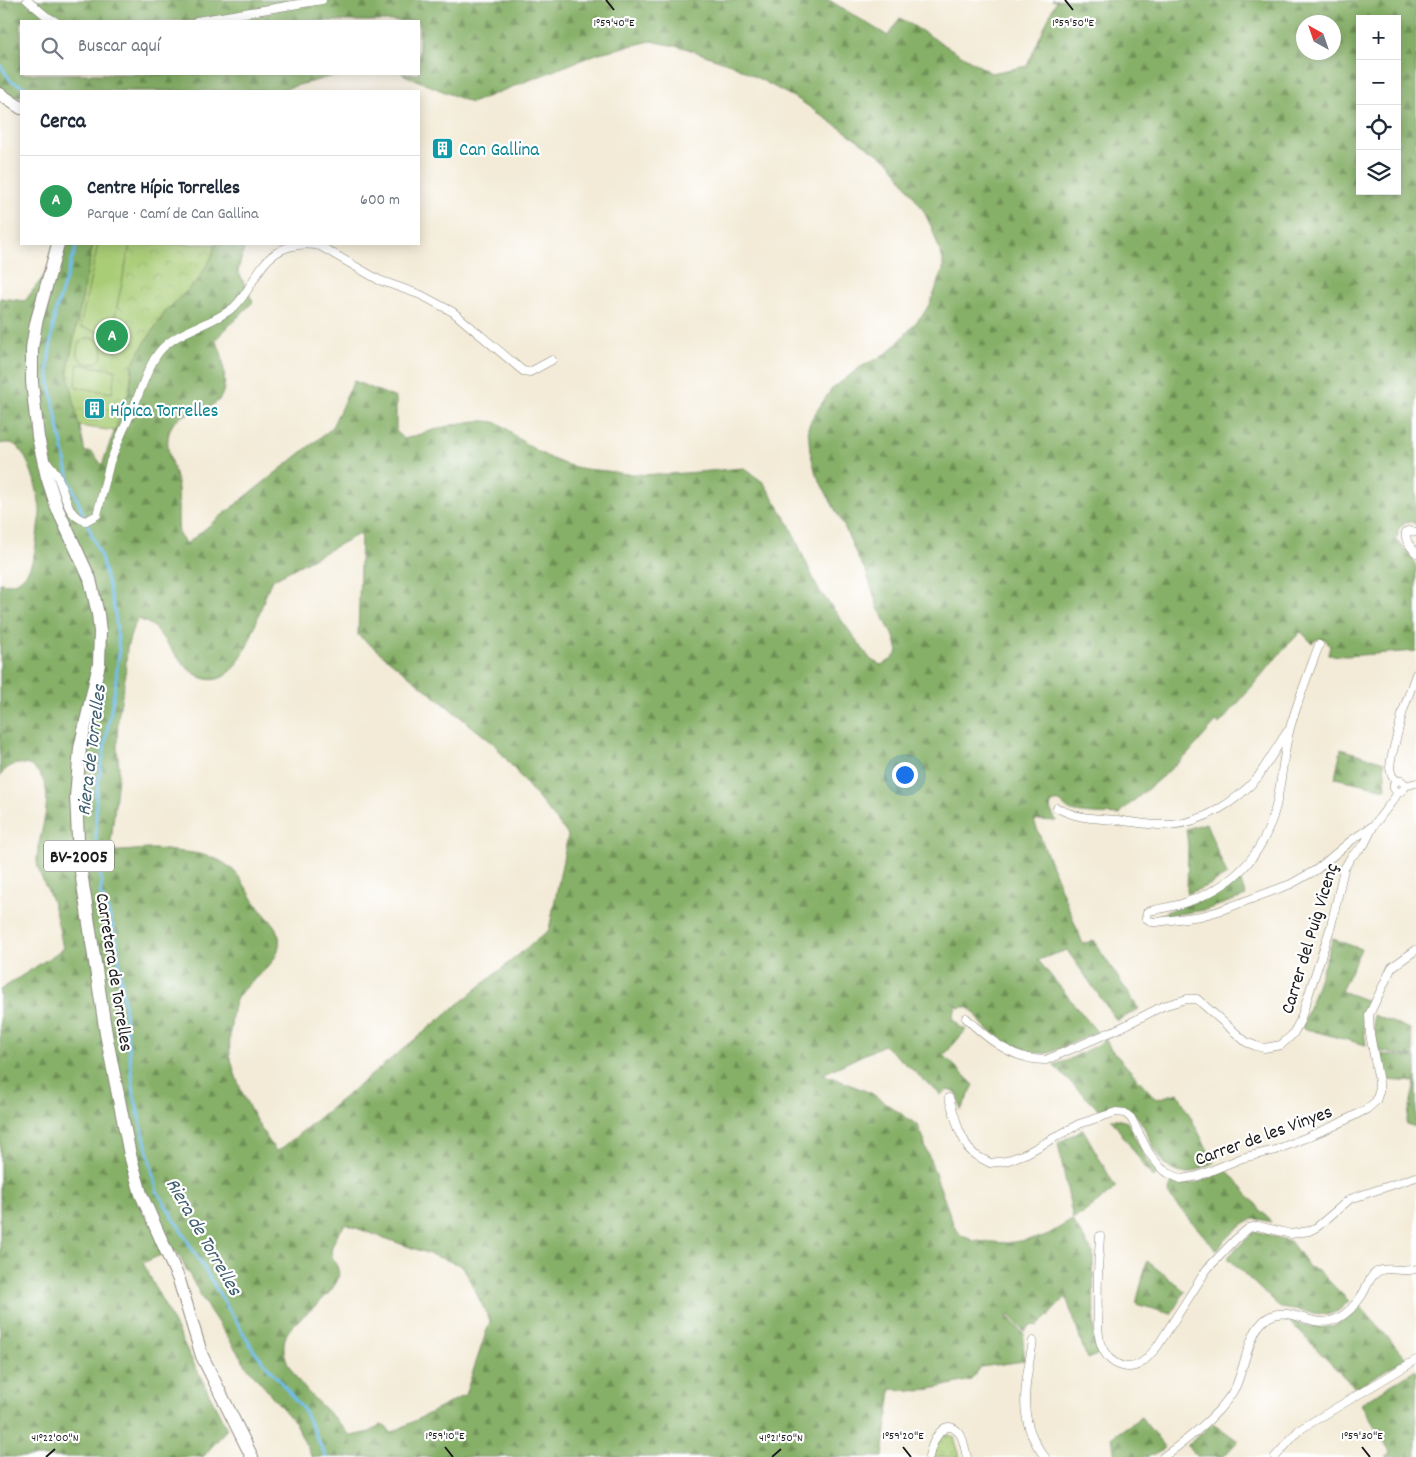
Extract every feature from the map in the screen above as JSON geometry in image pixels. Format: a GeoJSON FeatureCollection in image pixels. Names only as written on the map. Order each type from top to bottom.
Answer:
{"type":"FeatureCollection","features":[{"type":"Feature","properties":{"kind":"main road"},"geometry":{"type":"LineString","coordinates":[[0,94],[20,107]]}},
{"type":"Feature","properties":{"kind":"main road","name":"Carretera de Torrelles"},"geometry":{"type":"LineString","coordinates":[[58,245],[42,298],[32,348],[32,382],[42,460],[57,508],[90,579],[98,614],[99,664],[80,748],[76,816],[79,859],[106,1034],[130,1155],[141,1194],[179,1280],[202,1356],[252,1457]]}},
{"type":"Feature","properties":{"kind":"street"},"geometry":{"type":"LineString","coordinates":[[27,0],[53,20]]}},
{"type":"Feature","properties":{"kind":"street"},"geometry":{"type":"LineString","coordinates":[[203,20],[322,0]]}},
{"type":"Feature","properties":{"kind":"street"},"geometry":{"type":"LineString","coordinates":[[42,460],[50,464],[57,474],[70,509],[77,518],[86,521],[97,515],[110,462],[157,354],[171,340],[215,319],[234,307],[244,296],[269,259],[274,254],[293,245]]}},
{"type":"Feature","properties":{"kind":"street"},"geometry":{"type":"LineString","coordinates":[[316,245],[379,280],[410,290],[453,312],[523,372],[530,372],[552,360]]}},
{"type":"Feature","properties":{"kind":"street"},"geometry":{"type":"LineString","coordinates":[[1416,532],[1408,531],[1405,536],[1416,552]]}},
{"type":"Feature","properties":{"kind":"street"},"geometry":{"type":"LineString","coordinates":[[1319,645],[1290,728],[1276,806],[1260,846],[1246,867],[1215,890],[1182,904],[1150,911],[1146,918],[1152,922],[1157,922],[1201,916],[1291,884],[1316,870],[1352,840],[1374,825]]}},
{"type":"Feature","properties":{"kind":"street"},"geometry":{"type":"LineString","coordinates":[[1404,786],[1403,782],[1397,781],[1392,776],[1390,768],[1403,711],[1416,674]]}},
{"type":"Feature","properties":{"kind":"street"},"geometry":{"type":"LineString","coordinates":[[1057,808],[1078,817],[1153,825],[1169,825],[1198,819],[1235,798],[1253,783],[1290,728]]}},
{"type":"Feature","properties":{"kind":"street"},"geometry":{"type":"LineString","coordinates":[[1397,781],[1393,786],[1397,792],[1402,791],[1404,786],[1416,783]]}},
{"type":"Feature","properties":{"kind":"street","name":"Carrer del Puig Vicenç"},"geometry":{"type":"LineString","coordinates":[[966,1018],[985,1035],[1014,1053],[1033,1060],[1046,1060],[1102,1036],[1163,1006],[1186,998],[1197,999],[1246,1042],[1264,1048],[1281,1045],[1293,1034],[1300,1021],[1331,926],[1344,869],[1351,857],[1364,845],[1374,825],[1397,792]]}},
{"type":"Feature","properties":{"kind":"street","name":"Carrer de les Vinyes"},"geometry":{"type":"LineString","coordinates":[[949,1098],[959,1130],[968,1148],[975,1155],[990,1163],[1006,1161],[1027,1153],[1079,1124],[1116,1112],[1125,1113],[1131,1118],[1145,1147],[1154,1160],[1168,1173],[1181,1179],[1198,1176],[1242,1158],[1276,1150],[1336,1125],[1367,1109],[1376,1101],[1379,1092],[1379,1082],[1370,1034],[1369,1015],[1392,967],[1416,950]]}},
{"type":"Feature","properties":{"kind":"street"},"geometry":{"type":"LineString","coordinates":[[1100,1236],[1097,1298],[1100,1342],[1109,1358],[1115,1363],[1124,1367],[1132,1367],[1147,1358],[1157,1347],[1207,1270],[1249,1228],[1258,1226],[1291,1234],[1309,1231],[1317,1227],[1350,1199],[1416,1177]]}},
{"type":"Feature","properties":{"kind":"street"},"geometry":{"type":"LineString","coordinates":[[1163,1457],[1191,1437],[1226,1401],[1236,1385],[1256,1332],[1272,1315],[1284,1313],[1320,1322],[1330,1321],[1342,1316],[1353,1307],[1371,1278],[1378,1271],[1410,1271],[1416,1269]]}},
{"type":"Feature","properties":{"kind":"street"},"geometry":{"type":"LineString","coordinates":[[1033,1341],[1024,1404],[1036,1443],[1046,1457]]}},
{"type":"Feature","properties":{"kind":"street"},"geometry":{"type":"LineString","coordinates":[[1274,1457],[1299,1430],[1416,1360]]}},
{"type":"Feature","properties":{"kind":"street"},"geometry":{"type":"LineString","coordinates":[[929,1457],[936,1436],[948,1428],[954,1429],[960,1434],[967,1457]]}},
{"type":"Feature","properties":{"kind":"green space"},"geometry":{"type":"Polygon","coordinates":[[[0,0],[829,0],[888,36],[900,18],[991,73],[1027,66],[1056,1],[1052,0],[1416,0],[1416,525],[1412,522],[1405,522],[1398,530],[1398,536],[1395,539],[1409,553],[1416,566],[1416,651],[1346,656],[1328,655],[1330,646],[1326,641],[1320,638],[1312,643],[1301,632],[1279,654],[1219,724],[1216,722],[1186,756],[1123,810],[1120,815],[1077,812],[1069,810],[1060,802],[1054,802],[1051,804],[1050,809],[1056,821],[1034,821],[1083,944],[1093,940],[1139,1009],[1117,1021],[1067,950],[1038,960],[1097,1032],[1049,1053],[1032,1052],[1015,1047],[999,1038],[983,1025],[969,1008],[959,1008],[953,1001],[956,1007],[953,1018],[960,1027],[966,1030],[944,1055],[974,1085],[961,1110],[958,1096],[953,1091],[946,1090],[941,1095],[884,1045],[823,1074],[871,1093],[918,1126],[954,1226],[961,1235],[974,1241],[1007,1243],[1044,1237],[1072,1220],[1093,1253],[1094,1335],[1099,1354],[1087,1359],[1066,1297],[1038,1326],[1030,1326],[1025,1332],[1008,1315],[1024,1334],[1024,1361],[981,1367],[971,1380],[922,1391],[891,1389],[883,1457],[312,1457],[295,1423],[248,1368],[206,1305],[177,1252],[172,1250],[143,1263],[227,1429],[203,1457],[0,1457],[0,990],[63,949],[54,907],[37,865],[47,801],[46,789],[42,778],[29,765],[23,764],[10,767],[0,777],[0,583],[11,584],[26,574],[34,557],[40,512],[35,484],[25,457],[13,444],[0,444],[0,298],[25,301],[67,245],[93,245],[68,371],[85,452],[92,452],[102,465],[130,388],[132,365],[142,347],[165,312],[212,256],[215,245],[245,245],[238,271],[253,302],[215,340],[223,359],[224,389],[219,399],[212,406],[182,416],[174,423],[169,433],[169,454],[178,489],[179,535],[186,544],[331,429],[354,381],[396,398],[396,431],[404,439],[451,425],[487,421],[503,426],[526,444],[548,457],[583,469],[624,474],[658,474],[744,468],[764,483],[789,524],[817,587],[871,660],[881,665],[891,660],[898,652],[895,639],[878,608],[866,571],[816,474],[810,451],[808,428],[812,418],[831,390],[859,368],[887,353],[924,313],[943,271],[943,260],[932,228],[922,208],[890,162],[799,100],[733,65],[685,48],[651,41],[599,53],[471,103],[404,75],[420,75],[420,20],[20,20],[20,75],[337,75],[280,90],[20,90],[20,97],[0,95],[0,0]],[[361,533],[272,580],[245,650],[235,666],[223,677],[209,679],[192,672],[154,627],[138,619],[132,630],[127,648],[125,678],[118,718],[117,748],[119,768],[110,851],[160,849],[199,854],[222,862],[236,873],[259,908],[278,932],[278,950],[271,964],[247,985],[237,998],[232,1014],[230,1032],[230,1054],[242,1093],[262,1130],[277,1152],[549,930],[568,835],[494,744],[358,635],[361,533]],[[345,1224],[336,1238],[331,1252],[339,1272],[336,1283],[320,1302],[290,1329],[285,1340],[284,1352],[288,1363],[303,1387],[351,1436],[370,1432],[381,1424],[387,1427],[391,1433],[465,1395],[490,1321],[463,1266],[345,1224]]]}},
{"type":"Feature","properties":{"kind":"green space"},"geometry":{"type":"Polygon","coordinates":[[[93,245],[215,245],[212,256],[198,280],[165,312],[132,365],[130,388],[115,431],[79,426],[68,371],[93,245]]]}},
{"type":"Feature","properties":{"kind":"green space"},"geometry":{"type":"Polygon","coordinates":[[[98,245],[130,245],[111,335],[80,327],[98,245]]]}},
{"type":"Feature","properties":{"kind":"green space"},"geometry":{"type":"Polygon","coordinates":[[[90,338],[99,342],[103,351],[99,360],[90,364],[81,360],[77,351],[81,342],[90,338]]]}},
{"type":"Feature","properties":{"kind":"green space"},"geometry":{"type":"Polygon","coordinates":[[[78,364],[115,370],[112,393],[75,387],[78,364]]]}},
{"type":"Feature","properties":{"kind":"green space"},"geometry":{"type":"Polygon","coordinates":[[[1341,749],[1384,762],[1386,789],[1335,778],[1341,749]]]}},
{"type":"Feature","properties":{"kind":"green space"},"geometry":{"type":"Polygon","coordinates":[[[1206,823],[1227,875],[1187,894],[1188,845],[1186,829],[1206,823]]]}},
{"type":"Feature","properties":{"kind":"green space"},"geometry":{"type":"Polygon","coordinates":[[[1240,880],[1246,896],[1205,910],[1157,917],[1168,911],[1211,897],[1240,880]]]}},
{"type":"Feature","properties":{"kind":"green space"},"geometry":{"type":"Polygon","coordinates":[[[1333,939],[1361,949],[1341,991],[1368,1001],[1363,1023],[1366,1045],[1302,1028],[1333,939]]]}},
{"type":"Feature","properties":{"kind":"green space"},"geometry":{"type":"Polygon","coordinates":[[[1373,1015],[1410,1029],[1414,1057],[1378,1051],[1373,1015]]]}},
{"type":"Feature","properties":{"kind":"green space"},"geometry":{"type":"Polygon","coordinates":[[[1106,1040],[1110,1048],[1156,1099],[1178,1093],[1214,1162],[1189,1173],[1178,1172],[1169,1167],[1155,1150],[1145,1129],[1133,1113],[1121,1108],[1099,1110],[1053,1065],[1066,1061],[1106,1040]]]}},
{"type":"Feature","properties":{"kind":"green space"},"geometry":{"type":"Polygon","coordinates":[[[1380,1054],[1416,1058],[1416,1127],[1406,1124],[1415,1082],[1385,1080],[1380,1054]]]}},
{"type":"Feature","properties":{"kind":"green space"},"geometry":{"type":"Polygon","coordinates":[[[1111,1119],[1127,1122],[1145,1157],[1159,1173],[1153,1178],[1111,1119]]]}},
{"type":"Feature","properties":{"kind":"green space"},"geometry":{"type":"Polygon","coordinates":[[[1083,1129],[1116,1188],[1073,1219],[1058,1143],[1083,1129]]]}},
{"type":"Feature","properties":{"kind":"green space"},"geometry":{"type":"Polygon","coordinates":[[[1227,1170],[1271,1222],[1251,1220],[1234,1231],[1216,1250],[1168,1194],[1172,1182],[1179,1184],[1193,1183],[1227,1170]]]}},
{"type":"Feature","properties":{"kind":"green space"},"geometry":{"type":"Polygon","coordinates":[[[1255,1231],[1290,1241],[1309,1267],[1318,1270],[1349,1301],[1338,1311],[1327,1315],[1281,1308],[1227,1258],[1255,1231]]]}},
{"type":"Feature","properties":{"kind":"green space"},"geometry":{"type":"Polygon","coordinates":[[[1147,1261],[1185,1291],[1171,1314],[1136,1304],[1147,1261]]]}},
{"type":"Feature","properties":{"kind":"green space"},"geometry":{"type":"Polygon","coordinates":[[[1361,1307],[1406,1358],[1355,1388],[1289,1321],[1311,1326],[1328,1327],[1343,1321],[1361,1307]]]}},
{"type":"Feature","properties":{"kind":"green space"},"geometry":{"type":"Polygon","coordinates":[[[1416,1369],[1416,1457],[1386,1457],[1391,1453],[1361,1404],[1416,1369]]]}},
{"type":"Feature","properties":{"kind":"green space"},"geometry":{"type":"Polygon","coordinates":[[[1141,1417],[1165,1448],[1148,1457],[1115,1457],[1112,1437],[1141,1417]]]}},
{"type":"Feature","properties":{"kind":"green space"},"geometry":{"type":"Polygon","coordinates":[[[1213,1423],[1238,1441],[1223,1457],[1198,1457],[1187,1446],[1213,1423]]]}},
{"type":"Feature","properties":{"kind":"green space"},"geometry":{"type":"Polygon","coordinates":[[[947,1434],[954,1437],[960,1457],[934,1457],[938,1441],[947,1434]]]}},
{"type":"Feature","properties":{"kind":"waterway","name":"Riera de Torrelles"},"geometry":{"type":"LineString","coordinates":[[0,65],[11,81],[31,90]]}},
{"type":"Feature","properties":{"kind":"waterway","name":"Riera de Torrelles"},"geometry":{"type":"LineString","coordinates":[[77,245],[55,313],[48,364],[50,386],[69,479],[101,557],[115,612],[119,652],[115,687],[96,795],[96,857],[102,882],[100,894],[105,901],[117,941],[134,1095],[157,1191],[253,1349],[303,1409],[326,1457]]}},
{"type":"Feature","properties":{"kind":"place","name":"Can Gallina"},"geometry":{"type":"Point","coordinates":[443,148]}},
{"type":"Feature","properties":{"kind":"place","name":"Centre Hípic Torrelles"},"geometry":{"type":"Point","coordinates":[112,336]}},
{"type":"Feature","properties":{"kind":"place","name":"Hípica Torrelles"},"geometry":{"type":"Point","coordinates":[94,409]}}]}
